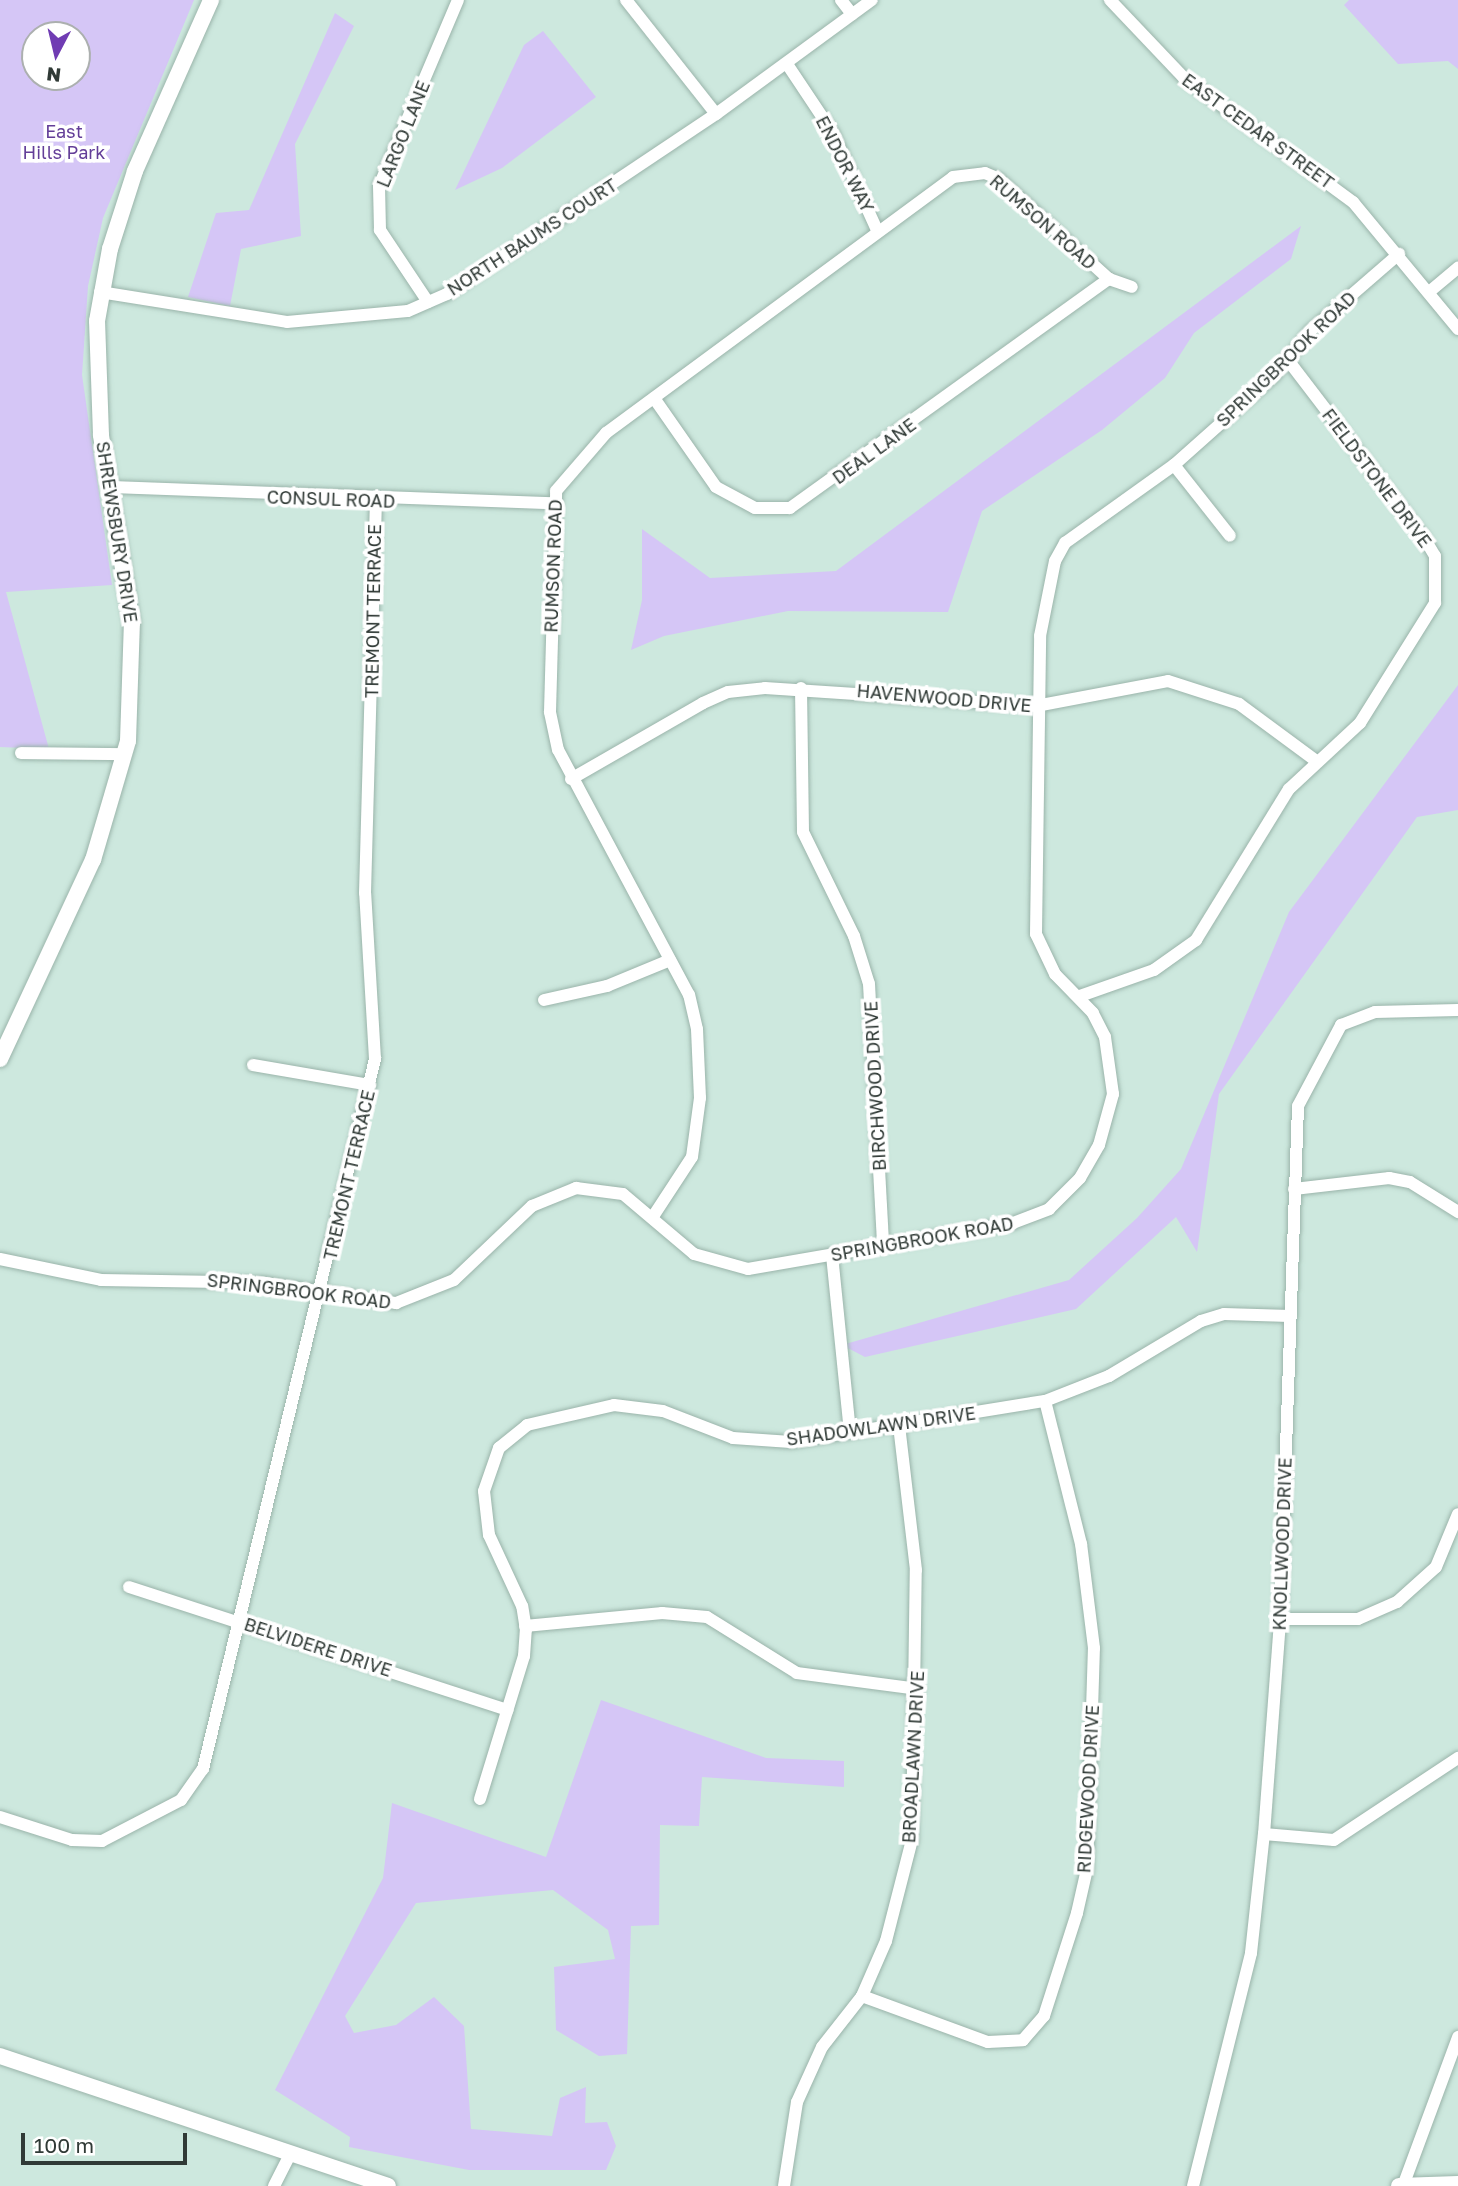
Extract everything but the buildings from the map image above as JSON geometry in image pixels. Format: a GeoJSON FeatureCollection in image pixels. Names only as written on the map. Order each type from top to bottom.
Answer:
{"type":"FeatureCollection","features":[{"type":"Feature","properties":{"kind":"main road","name":"SHREWSBURY DRIVE"},"geometry":{"type":"LineString","coordinates":[[0,1059],[93,860],[125,754],[132,623],[96,384],[100,292],[135,171],[211,0]]}},
{"type":"Feature","properties":{"kind":"main road"},"geometry":{"type":"LineString","coordinates":[[0,2056],[388,2186]]}},
{"type":"Feature","properties":{"kind":"main road"},"geometry":{"type":"LineString","coordinates":[[1401,2186],[1458,2185]]}},
{"type":"Feature","properties":{"kind":"street","name":"LARGO LANE"},"geometry":{"type":"LineString","coordinates":[[428,302],[380,230],[379,186],[458,0]]}},
{"type":"Feature","properties":{"kind":"street"},"geometry":{"type":"LineString","coordinates":[[626,0],[716,114]]}},
{"type":"Feature","properties":{"kind":"street"},"geometry":{"type":"LineString","coordinates":[[841,0],[852,14]]}},
{"type":"Feature","properties":{"kind":"street","name":"NORTH BAUMS COURT"},"geometry":{"type":"LineString","coordinates":[[100,292],[287,322],[369,319],[428,302],[716,114],[872,0]]}},
{"type":"Feature","properties":{"kind":"street","name":"EAST CEDAR STREET"},"geometry":{"type":"LineString","coordinates":[[1110,0],[1167,63],[1334,184],[1399,254],[1458,329]]}},
{"type":"Feature","properties":{"kind":"street","name":"ENDOR WAY"},"geometry":{"type":"LineString","coordinates":[[787,64],[833,133],[877,230]]}},
{"type":"Feature","properties":{"kind":"street","name":"RUMSON ROAD"},"geometry":{"type":"LineString","coordinates":[[654,1215],[692,1157],[700,1098],[693,1008],[670,960],[571,779],[550,712],[553,503],[579,457],[877,230],[953,177],[985,173],[1109,279]]}},
{"type":"Feature","properties":{"kind":"street","name":"SPRINGBROOK ROAD"},"geometry":{"type":"LineString","coordinates":[[0,1259],[101,1280],[208,1279],[322,1290],[396,1303],[433,1292],[480,1261],[532,1206],[566,1189],[614,1191],[654,1215],[685,1248],[725,1266],[759,1269],[1032,1218],[1080,1178],[1099,1145],[1113,1094],[1105,1037],[1080,996],[1055,974],[1036,934],[1041,636],[1055,561],[1065,543],[1174,465],[1287,359],[1310,331],[1399,254]]}},
{"type":"Feature","properties":{"kind":"street"},"geometry":{"type":"LineString","coordinates":[[1429,292],[1458,268]]}},
{"type":"Feature","properties":{"kind":"street"},"geometry":{"type":"LineString","coordinates":[[1109,279],[1132,287]]}},
{"type":"Feature","properties":{"kind":"street","name":"DEAL LANE"},"geometry":{"type":"LineString","coordinates":[[654,398],[716,487],[755,508],[790,508],[1109,279]]}},
{"type":"Feature","properties":{"kind":"street","name":"FIELDSTONE DRIVE"},"geometry":{"type":"LineString","coordinates":[[1080,996],[1154,970],[1196,940],[1223,905],[1265,822],[1315,760],[1336,749],[1374,702],[1424,629],[1438,580],[1424,538],[1287,359]]}},
{"type":"Feature","properties":{"kind":"street"},"geometry":{"type":"LineString","coordinates":[[1174,465],[1230,536]]}},
{"type":"Feature","properties":{"kind":"street","name":"CONSUL ROAD"},"geometry":{"type":"LineString","coordinates":[[110,487],[376,500],[553,503]]}},
{"type":"Feature","properties":{"kind":"street","name":"TREMONT TERRACE"},"geometry":{"type":"LineString","coordinates":[[0,1816],[87,1843],[181,1800],[203,1769],[242,1621],[370,1085],[375,1019],[365,893],[376,500]]}},
{"type":"Feature","properties":{"kind":"street","name":"HAVENWOOD DRIVE"},"geometry":{"type":"LineString","coordinates":[[571,779],[728,692],[801,688],[1039,706],[1168,681],[1239,704],[1315,760]]}},
{"type":"Feature","properties":{"kind":"street","name":"BIRCHWOOD DRIVE"},"geometry":{"type":"LineString","coordinates":[[801,688],[803,832],[854,936],[869,984],[883,1246]]}},
{"type":"Feature","properties":{"kind":"street"},"geometry":{"type":"LineString","coordinates":[[21,753],[125,754]]}},
{"type":"Feature","properties":{"kind":"street"},"geometry":{"type":"LineString","coordinates":[[544,1000],[607,986],[670,960]]}},
{"type":"Feature","properties":{"kind":"street","name":"KNOLLWOOD DRIVE"},"geometry":{"type":"LineString","coordinates":[[1194,2186],[1251,1952],[1264,1834],[1280,1619],[1294,1189],[1303,1086],[1341,1025],[1375,1012],[1458,1010]]}},
{"type":"Feature","properties":{"kind":"street"},"geometry":{"type":"LineString","coordinates":[[253,1065],[370,1085]]}},
{"type":"Feature","properties":{"kind":"street"},"geometry":{"type":"LineString","coordinates":[[1294,1189],[1389,1178],[1410,1182],[1458,1212]]}},
{"type":"Feature","properties":{"kind":"street"},"geometry":{"type":"LineString","coordinates":[[832,1255],[850,1432]]}},
{"type":"Feature","properties":{"kind":"street","name":"SHADOWLAWN DRIVE"},"geometry":{"type":"LineString","coordinates":[[480,1799],[524,1656],[525,1626],[489,1535],[484,1491],[499,1448],[527,1425],[614,1405],[663,1411],[733,1438],[764,1441],[899,1426],[1045,1401],[1109,1376],[1201,1321],[1224,1314],[1290,1316]]}},
{"type":"Feature","properties":{"kind":"street","name":"RIDGEWOOD DRIVE"},"geometry":{"type":"LineString","coordinates":[[862,1996],[988,2042],[1023,2040],[1044,2016],[1077,1913],[1087,1869],[1094,1648],[1081,1544],[1045,1401]]}},
{"type":"Feature","properties":{"kind":"street","name":"BROADLAWN DRIVE"},"geometry":{"type":"LineString","coordinates":[[784,2186],[797,2102],[822,2047],[862,1996],[886,1941],[912,1840],[918,1689],[916,1570],[899,1426]]}},
{"type":"Feature","properties":{"kind":"street"},"geometry":{"type":"LineString","coordinates":[[1280,1619],[1358,1619],[1397,1602],[1436,1567],[1458,1514]]}},
{"type":"Feature","properties":{"kind":"street","name":"BELVIDERE DRIVE"},"geometry":{"type":"LineString","coordinates":[[129,1587],[242,1621],[507,1710]]}},
{"type":"Feature","properties":{"kind":"street"},"geometry":{"type":"LineString","coordinates":[[525,1626],[662,1613],[707,1617],[797,1673],[918,1689]]}},
{"type":"Feature","properties":{"kind":"street"},"geometry":{"type":"LineString","coordinates":[[1264,1834],[1334,1840],[1458,1758]]}},
{"type":"Feature","properties":{"kind":"street"},"geometry":{"type":"LineString","coordinates":[[1401,2186],[1458,2037]]}},
{"type":"Feature","properties":{"kind":"street"},"geometry":{"type":"LineString","coordinates":[[274,2186],[290,2155]]}},
{"type":"Feature","properties":{"kind":"green space","name":"East Hills Park"},"geometry":{"type":"Polygon","coordinates":[[[0,0],[194,0],[103,218],[88,286],[82,375],[112,585],[6,592],[49,749],[0,747],[0,0]]]}},
{"type":"Feature","properties":{"kind":"green space"},"geometry":{"type":"Polygon","coordinates":[[[1349,0],[1458,0],[1458,69],[1448,61],[1398,64],[1344,5],[1349,0]]]}},
{"type":"Feature","properties":{"kind":"green space"},"geometry":{"type":"Polygon","coordinates":[[[335,13],[354,26],[295,144],[301,236],[241,249],[230,306],[188,297],[216,213],[249,210],[335,13]]]}},
{"type":"Feature","properties":{"kind":"green space"},"geometry":{"type":"Polygon","coordinates":[[[543,31],[596,97],[502,168],[455,190],[524,45],[543,31]]]}},
{"type":"Feature","properties":{"kind":"green space"},"geometry":{"type":"Polygon","coordinates":[[[1301,226],[1291,259],[1194,333],[1165,378],[1102,430],[982,511],[948,612],[788,611],[664,636],[631,650],[642,600],[642,529],[710,578],[836,571],[1301,226]]]}},
{"type":"Feature","properties":{"kind":"green space"},"geometry":{"type":"Polygon","coordinates":[[[1458,685],[1458,810],[1417,817],[1219,1094],[1197,1252],[1176,1217],[1076,1309],[865,1357],[842,1345],[1069,1280],[1137,1218],[1181,1169],[1289,912],[1458,685]]]}},
{"type":"Feature","properties":{"kind":"green space"},"geometry":{"type":"Polygon","coordinates":[[[601,1700],[766,1758],[844,1761],[844,1787],[702,1777],[699,1826],[660,1825],[659,1925],[631,1926],[627,2054],[599,2056],[556,2030],[554,1967],[615,1959],[608,1930],[553,1890],[416,1903],[345,2016],[354,2033],[396,2025],[434,1997],[464,2026],[471,2129],[552,2136],[560,2098],[586,2087],[585,2123],[607,2122],[616,2146],[606,2170],[469,2170],[349,2147],[350,2137],[275,2090],[383,1878],[392,1803],[546,1857],[601,1700]]]}}]}
